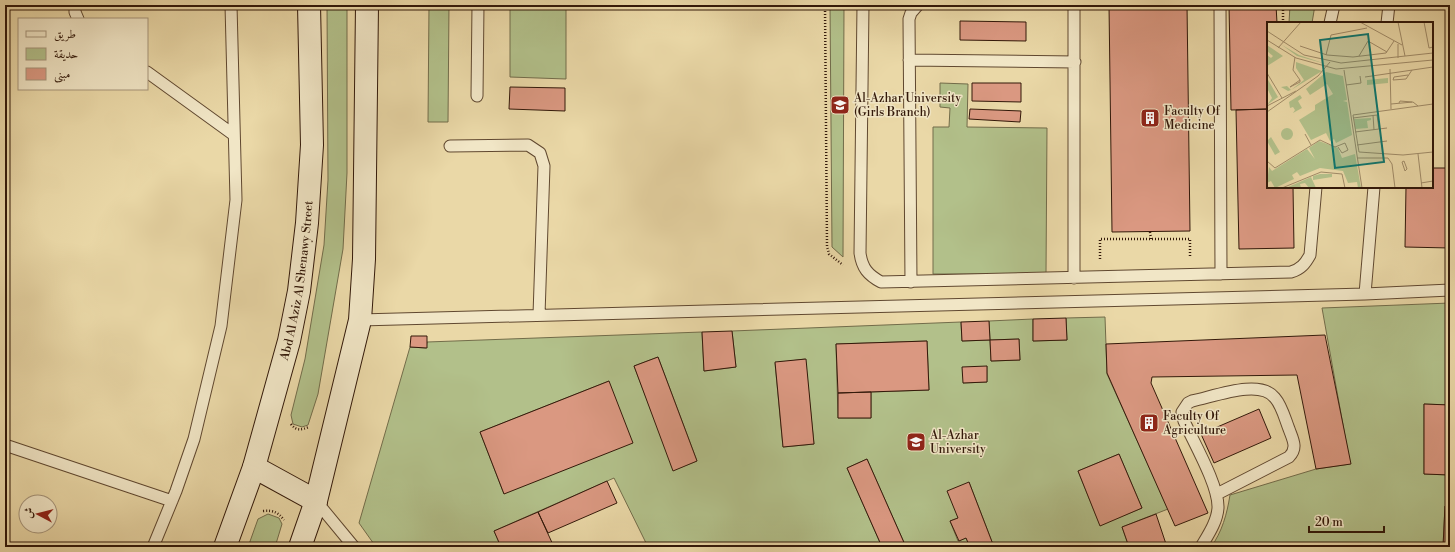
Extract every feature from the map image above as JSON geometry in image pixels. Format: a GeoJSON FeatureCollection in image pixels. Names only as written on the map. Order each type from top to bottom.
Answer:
{"type":"FeatureCollection","features":[{"type":"Feature","properties":{"kind":"street","name":"Abd Al Aziz Al Shenawy Street"},"geometry":{"type":"LineString","coordinates":[[225,547],[254,467],[289,341],[300,284],[307,223],[312,145],[309,5]]}},
{"type":"Feature","properties":{"kind":"street"},"geometry":{"type":"LineString","coordinates":[[300,547],[316,501],[360,320],[364,259],[367,5]]}},
{"type":"Feature","properties":{"kind":"street"},"geometry":{"type":"LineString","coordinates":[[254,467],[316,501]]}},
{"type":"Feature","properties":{"kind":"lane"},"geometry":{"type":"LineString","coordinates":[[76,5],[75,12],[78,18]]}},
{"type":"Feature","properties":{"kind":"lane"},"geometry":{"type":"LineString","coordinates":[[153,547],[172,501],[194,439],[221,326],[236,200],[231,5]]}},
{"type":"Feature","properties":{"kind":"lane"},"geometry":{"type":"LineString","coordinates":[[477,96],[478,5]]}},
{"type":"Feature","properties":{"kind":"lane"},"geometry":{"type":"LineString","coordinates":[[864,5],[860,253],[862,263],[866,271],[873,278],[881,282],[1290,272],[1298,270],[1305,264],[1310,255],[1316,188]]}},
{"type":"Feature","properties":{"kind":"lane"},"geometry":{"type":"LineString","coordinates":[[911,282],[909,19],[911,13],[918,5]]}},
{"type":"Feature","properties":{"kind":"lane"},"geometry":{"type":"LineString","coordinates":[[1067,5],[1074,5],[1074,278]]}},
{"type":"Feature","properties":{"kind":"lane"},"geometry":{"type":"LineString","coordinates":[[1220,5],[1221,274]]}},
{"type":"Feature","properties":{"kind":"lane"},"geometry":{"type":"LineString","coordinates":[[1330,22],[1334,5]]}},
{"type":"Feature","properties":{"kind":"lane"},"geometry":{"type":"LineString","coordinates":[[1387,22],[1389,5]]}},
{"type":"Feature","properties":{"kind":"lane"},"geometry":{"type":"LineString","coordinates":[[909,60],[1075,62]]}},
{"type":"Feature","properties":{"kind":"lane"},"geometry":{"type":"LineString","coordinates":[[148,73],[234,135]]}},
{"type":"Feature","properties":{"kind":"lane"},"geometry":{"type":"LineString","coordinates":[[450,146],[528,145],[540,153],[544,166],[539,315]]}},
{"type":"Feature","properties":{"kind":"lane"},"geometry":{"type":"LineString","coordinates":[[1365,294],[1374,188]]}},
{"type":"Feature","properties":{"kind":"lane"},"geometry":{"type":"LineString","coordinates":[[360,320],[1365,294],[1450,290]]}},
{"type":"Feature","properties":{"kind":"lane"},"geometry":{"type":"LineString","coordinates":[[1201,547],[1215,521],[1218,508],[1217,494],[1184,421],[1182,412],[1188,403],[1192,401],[1249,388],[1264,389],[1275,398],[1279,404],[1294,443],[1293,453],[1289,457],[1217,494]]}},
{"type":"Feature","properties":{"kind":"lane"},"geometry":{"type":"LineString","coordinates":[[5,445],[172,501]]}},
{"type":"Feature","properties":{"kind":"lane"},"geometry":{"type":"LineString","coordinates":[[316,501],[354,547]]}},
{"type":"Feature","properties":{"kind":"path"},"geometry":{"type":"LineString","coordinates":[[825,5],[827,246],[829,254],[835,260],[843,265],[866,271]]}},
{"type":"Feature","properties":{"kind":"path"},"geometry":{"type":"LineString","coordinates":[[1283,5],[1283,22]]}},
{"type":"Feature","properties":{"kind":"path"},"geometry":{"type":"LineString","coordinates":[[1150,232],[1151,239]]}},
{"type":"Feature","properties":{"kind":"path"},"geometry":{"type":"LineString","coordinates":[[1100,277],[1100,239],[1190,239],[1190,275]]}},
{"type":"Feature","properties":{"kind":"path"},"geometry":{"type":"LineString","coordinates":[[258,514],[270,510],[279,513],[285,524]]}},
{"type":"Feature","properties":{"kind":"green space"},"geometry":{"type":"Polygon","coordinates":[[[327,5],[347,5],[347,173],[343,249],[318,394],[308,425],[302,427],[293,424],[291,415],[305,359],[324,245],[328,180],[327,5]]]}},
{"type":"Feature","properties":{"kind":"green space"},"geometry":{"type":"Polygon","coordinates":[[[429,5],[449,5],[448,122],[428,122],[429,5]]]}},
{"type":"Feature","properties":{"kind":"green space"},"geometry":{"type":"Polygon","coordinates":[[[510,5],[566,5],[566,79],[510,77],[510,5]]]}},
{"type":"Feature","properties":{"kind":"green space"},"geometry":{"type":"Polygon","coordinates":[[[830,5],[844,5],[843,257],[832,247],[830,5]]]}},
{"type":"Feature","properties":{"kind":"green space"},"geometry":{"type":"Polygon","coordinates":[[[1290,5],[1315,5],[1312,22],[1289,22],[1290,5]]]}},
{"type":"Feature","properties":{"kind":"green space"},"geometry":{"type":"Polygon","coordinates":[[[940,83],[968,84],[967,127],[1047,128],[1046,274],[933,274],[933,127],[949,127],[950,108],[940,107],[940,83]]]}},
{"type":"Feature","properties":{"kind":"green space"},"geometry":{"type":"Polygon","coordinates":[[[1450,303],[1450,405],[1424,404],[1424,474],[1450,475],[1450,506],[1445,506],[1443,547],[1211,547],[1224,522],[1230,495],[1316,469],[1350,464],[1322,308],[1450,303]]]}},
{"type":"Feature","properties":{"kind":"green space"},"geometry":{"type":"Polygon","coordinates":[[[1105,317],[1107,374],[1168,509],[1122,527],[1129,547],[994,547],[969,482],[958,518],[950,521],[958,541],[966,538],[970,547],[906,547],[867,459],[847,468],[882,547],[648,547],[614,478],[494,531],[501,547],[376,547],[359,523],[410,347],[426,348],[427,342],[702,332],[704,371],[736,367],[732,331],[961,322],[962,341],[990,340],[989,321],[1033,319],[1033,341],[1067,340],[1066,318],[1105,317]],[[1019,339],[990,340],[991,361],[1020,360],[1019,339]],[[927,341],[836,344],[838,418],[871,418],[871,392],[929,390],[927,341]],[[658,357],[634,366],[674,470],[697,461],[658,357]],[[805,359],[775,363],[783,447],[814,444],[805,359]],[[987,366],[963,383],[987,382],[987,366]],[[609,381],[480,432],[504,494],[609,381]],[[1119,454],[1078,471],[1100,525],[1142,508],[1119,454]]]}},
{"type":"Feature","properties":{"kind":"green space"},"geometry":{"type":"Polygon","coordinates":[[[268,514],[279,518],[282,524],[275,547],[248,547],[258,519],[268,514]]]}},
{"type":"Feature","properties":{"kind":"building","name":"Faculty Of Medicine"},"geometry":{"type":"Polygon","coordinates":[[[1109,5],[1187,5],[1190,231],[1112,232],[1109,5]]]}},
{"type":"Feature","properties":{"kind":"building"},"geometry":{"type":"Polygon","coordinates":[[[1229,5],[1276,5],[1277,22],[1267,22],[1267,109],[1231,110],[1229,5]]]}},
{"type":"Feature","properties":{"kind":"building"},"geometry":{"type":"Polygon","coordinates":[[[960,21],[1026,22],[1026,41],[960,40],[960,21]]]}},
{"type":"Feature","properties":{"kind":"building"},"geometry":{"type":"Polygon","coordinates":[[[972,83],[1021,83],[1021,102],[972,101],[972,83]]]}},
{"type":"Feature","properties":{"kind":"building"},"geometry":{"type":"Polygon","coordinates":[[[510,87],[565,88],[565,111],[509,109],[510,87]]]}},
{"type":"Feature","properties":{"kind":"building"},"geometry":{"type":"Polygon","coordinates":[[[970,109],[1021,111],[1020,122],[969,119],[970,109]]]}},
{"type":"Feature","properties":{"kind":"building"},"geometry":{"type":"Polygon","coordinates":[[[1267,109],[1267,188],[1293,188],[1294,248],[1239,249],[1236,110],[1267,109]]]}},
{"type":"Feature","properties":{"kind":"building"},"geometry":{"type":"Polygon","coordinates":[[[1433,168],[1450,168],[1450,248],[1405,247],[1406,188],[1433,188],[1433,168]]]}},
{"type":"Feature","properties":{"kind":"building"},"geometry":{"type":"Polygon","coordinates":[[[1066,318],[1067,340],[1033,341],[1033,319],[1066,318]]]}},
{"type":"Feature","properties":{"kind":"building"},"geometry":{"type":"Polygon","coordinates":[[[989,321],[990,340],[962,341],[961,322],[989,321]]]}},
{"type":"Feature","properties":{"kind":"building"},"geometry":{"type":"Polygon","coordinates":[[[732,331],[736,367],[704,371],[702,332],[732,331]]]}},
{"type":"Feature","properties":{"kind":"building","name":"Faculty Of Agriculture"},"geometry":{"type":"Polygon","coordinates":[[[1325,335],[1351,464],[1316,469],[1297,375],[1152,377],[1151,383],[1208,513],[1175,526],[1107,373],[1106,344],[1325,335]]]}},
{"type":"Feature","properties":{"kind":"building"},"geometry":{"type":"Polygon","coordinates":[[[411,336],[427,336],[427,348],[410,347],[411,336]]]}},
{"type":"Feature","properties":{"kind":"building"},"geometry":{"type":"Polygon","coordinates":[[[1019,339],[1020,360],[991,361],[990,340],[1019,339]]]}},
{"type":"Feature","properties":{"kind":"building"},"geometry":{"type":"Polygon","coordinates":[[[927,341],[929,390],[838,393],[836,344],[927,341]]]}},
{"type":"Feature","properties":{"kind":"building"},"geometry":{"type":"Polygon","coordinates":[[[658,357],[697,461],[673,471],[634,366],[658,357]]]}},
{"type":"Feature","properties":{"kind":"building"},"geometry":{"type":"Polygon","coordinates":[[[806,359],[814,444],[783,447],[775,362],[806,359]]]}},
{"type":"Feature","properties":{"kind":"building"},"geometry":{"type":"Polygon","coordinates":[[[987,366],[987,382],[963,383],[962,367],[987,366]]]}},
{"type":"Feature","properties":{"kind":"building"},"geometry":{"type":"Polygon","coordinates":[[[609,381],[633,443],[504,494],[480,432],[609,381]]]}},
{"type":"Feature","properties":{"kind":"building"},"geometry":{"type":"Polygon","coordinates":[[[871,392],[871,418],[838,418],[838,393],[871,392]]]}},
{"type":"Feature","properties":{"kind":"building"},"geometry":{"type":"Polygon","coordinates":[[[1424,404],[1450,405],[1450,475],[1424,474],[1424,404]]]}},
{"type":"Feature","properties":{"kind":"building","name":"Faculty Of Agriculture"},"geometry":{"type":"Polygon","coordinates":[[[1259,409],[1271,438],[1214,463],[1201,434],[1259,409]]]}},
{"type":"Feature","properties":{"kind":"building"},"geometry":{"type":"Polygon","coordinates":[[[1119,454],[1142,508],[1100,526],[1078,471],[1119,454]]]}},
{"type":"Feature","properties":{"kind":"building"},"geometry":{"type":"Polygon","coordinates":[[[867,459],[906,547],[882,547],[847,468],[867,459]]]}},
{"type":"Feature","properties":{"kind":"building"},"geometry":{"type":"Polygon","coordinates":[[[607,481],[617,503],[548,533],[538,512],[607,481]]]}},
{"type":"Feature","properties":{"kind":"building"},"geometry":{"type":"Polygon","coordinates":[[[969,482],[994,547],[970,547],[966,538],[959,541],[950,521],[958,518],[947,491],[969,482]]]}},
{"type":"Feature","properties":{"kind":"building"},"geometry":{"type":"Polygon","coordinates":[[[1445,506],[1450,506],[1450,547],[1443,547],[1445,506]]]}},
{"type":"Feature","properties":{"kind":"building"},"geometry":{"type":"Polygon","coordinates":[[[538,512],[554,547],[501,547],[494,531],[538,512]]]}},
{"type":"Feature","properties":{"kind":"building"},"geometry":{"type":"Polygon","coordinates":[[[1156,514],[1167,547],[1129,547],[1122,527],[1156,514]]]}},
{"type":"Feature","properties":{"kind":"place","name":"Al-Azhar University (Girls Branch)"},"geometry":{"type":"Point","coordinates":[840,105]}},
{"type":"Feature","properties":{"kind":"place","name":"Faculty Of Medicine"},"geometry":{"type":"Point","coordinates":[1150,118]}},
{"type":"Feature","properties":{"kind":"place","name":"Faculty Of Agriculture"},"geometry":{"type":"Point","coordinates":[1149,423]}},
{"type":"Feature","properties":{"kind":"place","name":"Al-Azhar University"},"geometry":{"type":"Point","coordinates":[916,442]}}]}
